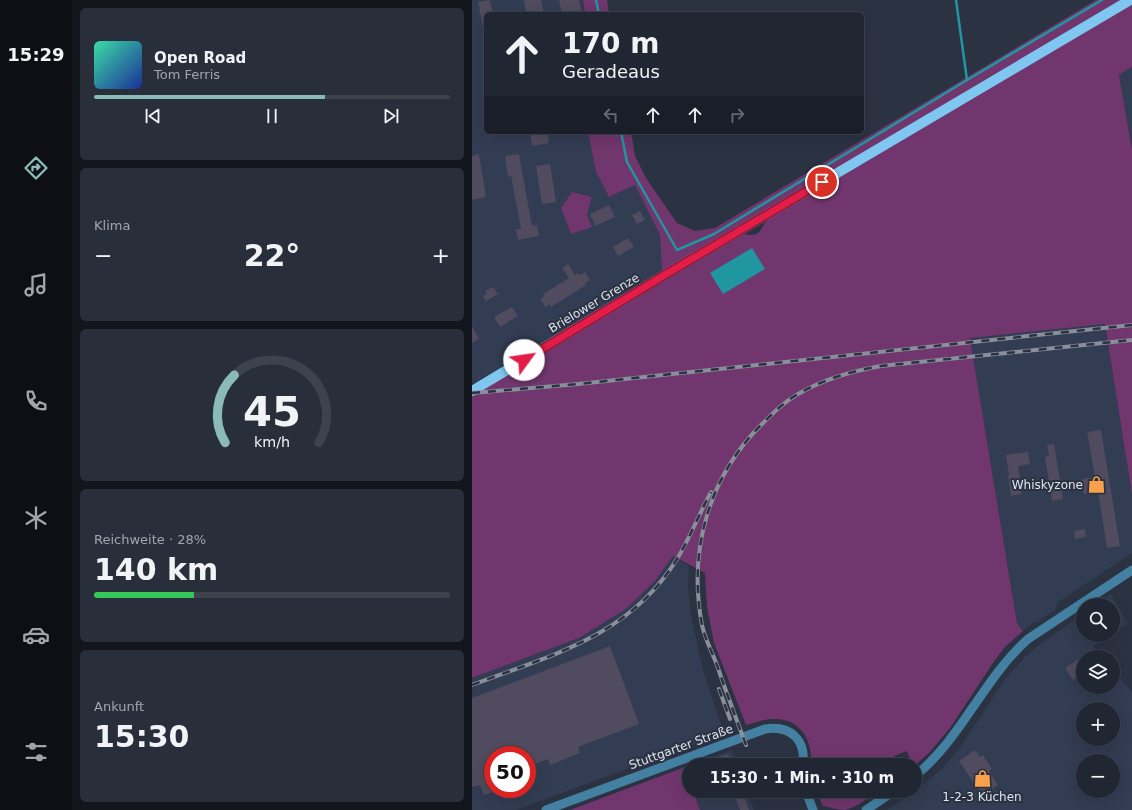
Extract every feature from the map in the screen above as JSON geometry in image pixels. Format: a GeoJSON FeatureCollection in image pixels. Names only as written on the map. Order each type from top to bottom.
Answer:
{"type":"FeatureCollection","features":[{"type":"Feature","properties":{"kind":"main road","name":"Brielower Grenze"},"geometry":{"type":"LineString","coordinates":[[472,391],[1130,0]]}},
{"type":"Feature","properties":{"kind":"street"},"geometry":{"type":"LineString","coordinates":[[922,770],[944,749],[993,677],[1007,659],[1022,644],[1132,570]]}},
{"type":"Feature","properties":{"kind":"street","name":"Stuttgarter Straße"},"geometry":{"type":"LineString","coordinates":[[687,758],[765,729],[778,728],[790,731],[796,737],[803,750],[803,758]]}},
{"type":"Feature","properties":{"kind":"street","name":"Stuttgarter Straße"},"geometry":{"type":"LineString","coordinates":[[546,810],[682,760]]}},
{"type":"Feature","properties":{"kind":"street"},"geometry":{"type":"LineString","coordinates":[[809,798],[814,810]]}},
{"type":"Feature","properties":{"kind":"street"},"geometry":{"type":"LineString","coordinates":[[866,810],[884,798]]}},
{"type":"Feature","properties":{"kind":"shaded area"},"geometry":{"type":"Polygon","coordinates":[[[472,0],[583,0],[585,12],[484,12],[484,134],[588,134],[596,172],[609,197],[635,185],[660,235],[662,273],[483,382],[472,383],[472,0]],[[572,192],[587,215],[592,197],[572,192]]]}},
{"type":"Feature","properties":{"kind":"shaded area"},"geometry":{"type":"Polygon","coordinates":[[[583,0],[607,0],[609,12],[585,12],[583,0]]]}},
{"type":"Feature","properties":{"kind":"shaded area"},"geometry":{"type":"Polygon","coordinates":[[[1096,0],[1120,0],[662,273],[660,235],[635,185],[609,197],[596,172],[588,134],[631,134],[635,156],[646,178],[677,223],[695,231],[715,228],[1096,0]]]}},
{"type":"Feature","properties":{"kind":"shaded area"},"geometry":{"type":"Polygon","coordinates":[[[1132,3],[1132,67],[1119,75],[1132,150],[1132,495],[1105,324],[970,338],[1017,623],[1023,631],[1005,647],[950,728],[922,759],[910,758],[907,751],[894,756],[895,758],[811,758],[807,740],[798,727],[791,722],[770,719],[746,725],[714,643],[707,607],[705,573],[673,556],[655,581],[626,609],[579,638],[472,678],[472,396],[744,234],[753,235],[758,233],[766,221],[1132,3]]]}},
{"type":"Feature","properties":{"kind":"shaded area"},"geometry":{"type":"Polygon","coordinates":[[[1132,67],[1132,150],[1119,75],[1132,67]]]}},
{"type":"Feature","properties":{"kind":"shaded area"},"geometry":{"type":"Polygon","coordinates":[[[572,192],[592,197],[587,215],[592,227],[571,234],[561,208],[572,192]]]}},
{"type":"Feature","properties":{"kind":"shaded area"},"geometry":{"type":"Polygon","coordinates":[[[1105,324],[1132,495],[1132,553],[1058,602],[1055,610],[1037,622],[1034,622],[1023,631],[1017,623],[970,337],[1105,324]]]}},
{"type":"Feature","properties":{"kind":"shaded area"},"geometry":{"type":"Polygon","coordinates":[[[673,556],[689,566],[688,589],[692,620],[703,670],[724,733],[516,810],[472,810],[472,678],[579,638],[626,609],[655,581],[673,556]]]}},
{"type":"Feature","properties":{"kind":"shaded area"},"geometry":{"type":"Polygon","coordinates":[[[1111,594],[1113,598],[1105,598],[1111,594]]]}},
{"type":"Feature","properties":{"kind":"shaded area"},"geometry":{"type":"Polygon","coordinates":[[[1120,610],[1128,624],[1120,629],[1120,610]]]}},
{"type":"Feature","properties":{"kind":"shaded area"},"geometry":{"type":"Polygon","coordinates":[[[1076,619],[1076,642],[1099,642],[1093,646],[1096,650],[1076,650],[1076,694],[1120,694],[1120,678],[1132,692],[1132,810],[887,810],[905,798],[922,798],[922,785],[943,768],[961,746],[1005,679],[1035,648],[1076,619]]]}},
{"type":"Feature","properties":{"kind":"shaded area"},"geometry":{"type":"Polygon","coordinates":[[[732,750],[735,758],[710,758],[732,750]]]}},
{"type":"Feature","properties":{"kind":"shaded area"},"geometry":{"type":"Polygon","coordinates":[[[682,768],[682,798],[696,798],[700,810],[570,810],[682,768]]]}},
{"type":"Feature","properties":{"kind":"shaded area"},"geometry":{"type":"Polygon","coordinates":[[[696,798],[750,798],[754,810],[700,810],[696,798]]]}},
{"type":"Feature","properties":{"kind":"shaded area"},"geometry":{"type":"Polygon","coordinates":[[[819,798],[868,798],[858,805],[845,810],[823,806],[819,798]]]}},
{"type":"Feature","properties":{"kind":"water"},"geometry":{"type":"Polygon","coordinates":[[[752,248],[765,269],[723,294],[710,273],[752,248]]]}},
{"type":"Feature","properties":{"kind":"building"},"geometry":{"type":"Polygon","coordinates":[[[490,0],[493,12],[484,12],[484,28],[483,28],[478,2],[490,0]]]}},
{"type":"Feature","properties":{"kind":"building"},"geometry":{"type":"Polygon","coordinates":[[[524,0],[541,0],[544,12],[526,12],[524,0]]]}},
{"type":"Feature","properties":{"kind":"building"},"geometry":{"type":"Polygon","coordinates":[[[559,0],[579,0],[582,12],[562,12],[559,0]]]}},
{"type":"Feature","properties":{"kind":"building"},"geometry":{"type":"Polygon","coordinates":[[[530,134],[547,134],[549,143],[532,146],[530,134]]]}},
{"type":"Feature","properties":{"kind":"building"},"geometry":{"type":"Polygon","coordinates":[[[479,154],[486,197],[472,200],[472,156],[479,154]]]}},
{"type":"Feature","properties":{"kind":"building"},"geometry":{"type":"Polygon","coordinates":[[[519,154],[532,226],[537,225],[539,236],[518,240],[516,229],[521,229],[511,176],[508,177],[505,156],[519,154]]]}},
{"type":"Feature","properties":{"kind":"building"},"geometry":{"type":"Polygon","coordinates":[[[550,164],[556,202],[542,204],[536,166],[550,164]]]}},
{"type":"Feature","properties":{"kind":"building"},"geometry":{"type":"Polygon","coordinates":[[[609,205],[615,217],[595,226],[590,214],[609,205]]]}},
{"type":"Feature","properties":{"kind":"building"},"geometry":{"type":"Polygon","coordinates":[[[640,211],[645,220],[637,224],[632,215],[640,211]]]}},
{"type":"Feature","properties":{"kind":"building"},"geometry":{"type":"Polygon","coordinates":[[[628,238],[634,247],[618,256],[613,247],[628,238]]]}},
{"type":"Feature","properties":{"kind":"building"},"geometry":{"type":"Polygon","coordinates":[[[568,264],[575,275],[578,273],[580,275],[585,272],[590,280],[585,283],[586,285],[551,307],[550,304],[545,307],[540,299],[545,296],[543,294],[569,278],[562,268],[568,264]]]}},
{"type":"Feature","properties":{"kind":"building"},"geometry":{"type":"Polygon","coordinates":[[[493,287],[498,294],[486,301],[483,296],[487,294],[485,291],[493,287]]]}},
{"type":"Feature","properties":{"kind":"building"},"geometry":{"type":"Polygon","coordinates":[[[512,307],[518,316],[500,327],[494,317],[512,307]]]}},
{"type":"Feature","properties":{"kind":"building"},"geometry":{"type":"Polygon","coordinates":[[[472,326],[479,339],[472,343],[472,326]]]}},
{"type":"Feature","properties":{"kind":"building","name":"Whiskyzone"},"geometry":{"type":"Polygon","coordinates":[[[1101,430],[1120,546],[1107,548],[1098,492],[1084,494],[1082,479],[1095,477],[1087,432],[1101,430]]]}},
{"type":"Feature","properties":{"kind":"building"},"geometry":{"type":"Polygon","coordinates":[[[1054,444],[1063,499],[1052,501],[1045,457],[1049,456],[1047,445],[1054,444]]]}},
{"type":"Feature","properties":{"kind":"building"},"geometry":{"type":"Polygon","coordinates":[[[1028,452],[1030,464],[1018,466],[1022,494],[1011,496],[1006,455],[1028,452]]]}},
{"type":"Feature","properties":{"kind":"building"},"geometry":{"type":"Polygon","coordinates":[[[1085,529],[1086,537],[1075,539],[1074,531],[1085,529]]]}},
{"type":"Feature","properties":{"kind":"building"},"geometry":{"type":"Polygon","coordinates":[[[610,646],[639,724],[578,747],[580,753],[550,765],[548,759],[536,764],[536,746],[484,746],[484,795],[480,785],[472,787],[472,698],[610,646]]]}},
{"type":"Feature","properties":{"kind":"building"},"geometry":{"type":"Polygon","coordinates":[[[1076,661],[1076,678],[1073,680],[1065,668],[1076,661]]]}},
{"type":"Feature","properties":{"kind":"building","name":"1-2-3 Küchen"},"geometry":{"type":"Polygon","coordinates":[[[975,750],[980,757],[983,755],[992,769],[989,771],[998,785],[982,795],[959,761],[975,750]]]}},
{"type":"Feature","properties":{"kind":"building"},"geometry":{"type":"Polygon","coordinates":[[[728,754],[729,758],[716,758],[728,754]]]}},
{"type":"Feature","properties":{"kind":"building"},"geometry":{"type":"Polygon","coordinates":[[[736,798],[745,798],[749,810],[740,810],[736,798]]]}},
{"type":"Feature","properties":{"kind":"waterway"},"geometry":{"type":"LineString","coordinates":[[596,0],[599,12]]}},
{"type":"Feature","properties":{"kind":"waterway"},"geometry":{"type":"LineString","coordinates":[[621,134],[627,162],[677,250],[714,234],[967,80],[956,0]]}},
{"type":"Feature","properties":{"kind":"waterway"},"geometry":{"type":"LineString","coordinates":[[967,80],[1102,0]]}},
{"type":"Feature","properties":{"kind":"railway"},"geometry":{"type":"LineString","coordinates":[[472,393],[578,384],[1132,325]]}},
{"type":"Feature","properties":{"kind":"railway"},"geometry":{"type":"LineString","coordinates":[[746,745],[703,630],[698,598],[698,570],[706,518],[715,492],[727,468],[761,425],[783,404],[798,394],[838,376],[859,370],[881,366],[1132,340]]}},
{"type":"Feature","properties":{"kind":"railway"},"geometry":{"type":"LineString","coordinates":[[472,685],[559,653],[612,625],[636,607],[658,586],[677,559],[711,492]]}},
{"type":"Feature","properties":{"kind":"railway"},"geometry":{"type":"LineString","coordinates":[[719,689],[730,719]]}},
{"type":"Feature","properties":{"kind":"place","name":"Whiskyzone"},"geometry":{"type":"Point","coordinates":[1096,485]}},
{"type":"Feature","properties":{"kind":"place","name":"1-2-3 Küchen"},"geometry":{"type":"Point","coordinates":[982,778]}},
{"type":"Feature","properties":{"kind":"route"},"geometry":{"type":"LineString","coordinates":[[524,360],[822,182]]}}]}
